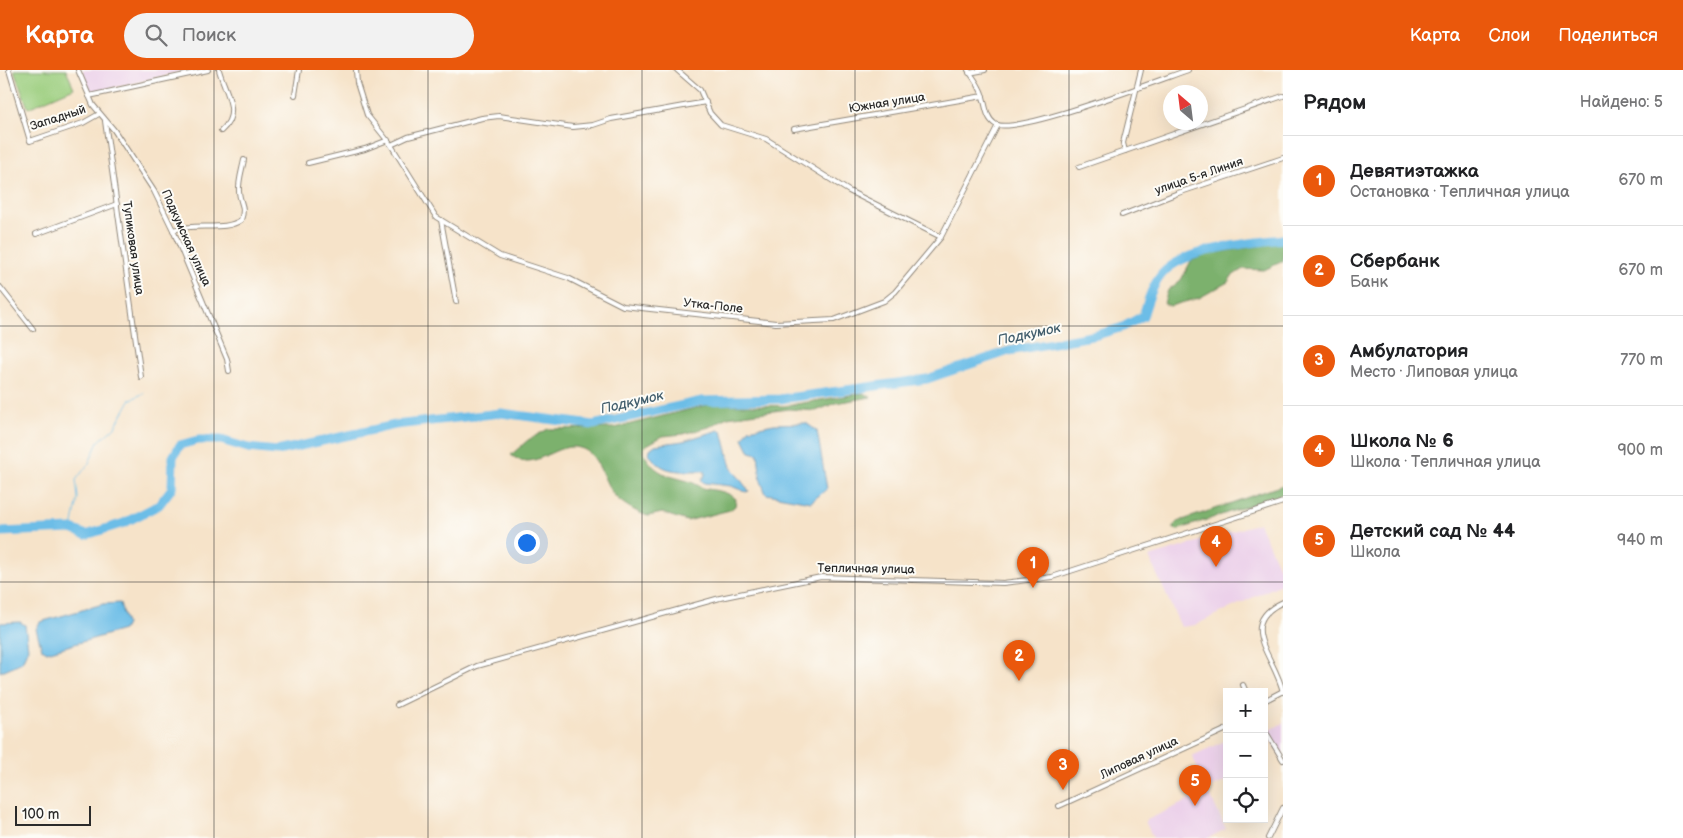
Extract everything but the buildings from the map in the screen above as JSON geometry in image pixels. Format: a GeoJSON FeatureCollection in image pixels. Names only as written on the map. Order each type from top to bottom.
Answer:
{"type":"FeatureCollection","features":[{"type":"Feature","properties":{"kind":"street","name":"Западный"},"geometry":{"type":"LineString","coordinates":[[9,70],[30,140],[83,123],[99,114]]}},
{"type":"Feature","properties":{"kind":"street","name":"Подкумская улица"},"geometry":{"type":"LineString","coordinates":[[78,70],[99,114],[114,130],[154,191],[173,230],[227,359],[229,371]]}},
{"type":"Feature","properties":{"kind":"street"},"geometry":{"type":"LineString","coordinates":[[89,96],[208,70]]}},
{"type":"Feature","properties":{"kind":"street"},"geometry":{"type":"LineString","coordinates":[[219,70],[231,106],[232,116],[229,124],[221,131]]}},
{"type":"Feature","properties":{"kind":"street"},"geometry":{"type":"LineString","coordinates":[[295,95],[299,70]]}},
{"type":"Feature","properties":{"kind":"street","name":"Утка-Поле"},"geometry":{"type":"LineString","coordinates":[[356,70],[357,83],[366,115],[392,145],[436,217],[500,256],[568,278],[622,306],[776,323],[834,320],[884,301],[895,292],[941,237],[998,125]]}},
{"type":"Feature","properties":{"kind":"street"},"geometry":{"type":"LineString","coordinates":[[677,70],[700,90],[714,121],[766,139],[849,191],[941,237]]}},
{"type":"Feature","properties":{"kind":"street"},"geometry":{"type":"LineString","coordinates":[[985,70],[968,71],[983,96],[988,116],[998,125],[1021,125],[1188,70]]}},
{"type":"Feature","properties":{"kind":"street"},"geometry":{"type":"LineString","coordinates":[[1125,151],[1124,143],[1141,70]]}},
{"type":"Feature","properties":{"kind":"street","name":"Южная улица"},"geometry":{"type":"LineString","coordinates":[[794,129],[983,96]]}},
{"type":"Feature","properties":{"kind":"street"},"geometry":{"type":"LineString","coordinates":[[1079,167],[1283,96]]}},
{"type":"Feature","properties":{"kind":"street"},"geometry":{"type":"LineString","coordinates":[[392,145],[408,137],[482,118],[499,116],[573,127],[593,125],[611,119],[706,102]]}},
{"type":"Feature","properties":{"kind":"street","name":"Тупиковая улица"},"geometry":{"type":"LineString","coordinates":[[105,122],[141,377]]}},
{"type":"Feature","properties":{"kind":"street"},"geometry":{"type":"LineString","coordinates":[[308,164],[365,149],[388,140]]}},
{"type":"Feature","properties":{"kind":"street","name":"улица 5-я Линия"},"geometry":{"type":"LineString","coordinates":[[1122,215],[1178,193],[1283,158]]}},
{"type":"Feature","properties":{"kind":"street"},"geometry":{"type":"LineString","coordinates":[[173,230],[196,224],[234,225],[241,220],[243,204],[238,195],[244,160]]}},
{"type":"Feature","properties":{"kind":"street"},"geometry":{"type":"LineString","coordinates":[[36,234],[117,204]]}},
{"type":"Feature","properties":{"kind":"street"},"geometry":{"type":"LineString","coordinates":[[441,220],[456,302]]}},
{"type":"Feature","properties":{"kind":"street"},"geometry":{"type":"LineString","coordinates":[[0,288],[33,329]]}},
{"type":"Feature","properties":{"kind":"street","name":"Тепличная улица"},"geometry":{"type":"LineString","coordinates":[[397,706],[478,666],[720,598],[795,580],[821,577],[1004,583],[1052,577],[1283,502]]}},
{"type":"Feature","properties":{"kind":"street"},"geometry":{"type":"LineString","coordinates":[[1268,699],[1283,692],[1281,681],[1260,636],[1259,623],[1264,613],[1283,602]]}},
{"type":"Feature","properties":{"kind":"street","name":"Липовая улица"},"geometry":{"type":"LineString","coordinates":[[1059,806],[1223,731]]}},
{"type":"Feature","properties":{"kind":"street"},"geometry":{"type":"LineString","coordinates":[[1266,733],[1283,760]]}},
{"type":"Feature","properties":{"kind":"street"},"geometry":{"type":"LineString","coordinates":[[1268,838],[1283,808]]}},
{"type":"Feature","properties":{"kind":"shaded area"},"geometry":{"type":"Polygon","coordinates":[[[82,70],[188,70],[91,93],[82,70]]]}},
{"type":"Feature","properties":{"kind":"shaded area"},"geometry":{"type":"Polygon","coordinates":[[[1259,523],[1283,577],[1283,583],[1195,625],[1181,627],[1149,557],[1259,523]]]}},
{"type":"Feature","properties":{"kind":"shaded area"},"geometry":{"type":"Polygon","coordinates":[[[1283,723],[1283,760],[1268,735],[1268,731],[1283,723]]]}},
{"type":"Feature","properties":{"kind":"shaded area"},"geometry":{"type":"Polygon","coordinates":[[[1223,742],[1223,783],[1207,789],[1192,756],[1223,742]]]}},
{"type":"Feature","properties":{"kind":"shaded area"},"geometry":{"type":"Polygon","coordinates":[[[1208,791],[1226,829],[1208,838],[1153,838],[1145,821],[1208,791]]]}},
{"type":"Feature","properties":{"kind":"green space"},"geometry":{"type":"Polygon","coordinates":[[[14,70],[66,70],[74,88],[28,108],[14,70]]]}},
{"type":"Feature","properties":{"kind":"green space"},"geometry":{"type":"Polygon","coordinates":[[[1283,242],[1283,261],[1264,270],[1243,269],[1232,276],[1228,282],[1199,298],[1170,306],[1164,303],[1168,290],[1181,280],[1191,261],[1207,254],[1283,242]]]}},
{"type":"Feature","properties":{"kind":"green space"},"geometry":{"type":"Polygon","coordinates":[[[863,393],[871,397],[836,403],[816,411],[789,409],[727,417],[709,427],[683,434],[663,436],[645,446],[643,452],[647,459],[662,472],[703,488],[724,492],[736,499],[735,506],[730,510],[687,521],[662,513],[648,516],[626,505],[611,491],[593,457],[583,449],[564,448],[529,461],[520,460],[511,455],[528,440],[548,429],[615,428],[711,404],[784,406],[863,393]]]}},
{"type":"Feature","properties":{"kind":"green space"},"geometry":{"type":"Polygon","coordinates":[[[1283,485],[1283,494],[1177,530],[1173,528],[1177,522],[1283,485]]]}},
{"type":"Feature","properties":{"kind":"water"},"geometry":{"type":"Polygon","coordinates":[[[806,423],[817,431],[827,489],[811,502],[766,494],[761,481],[758,454],[750,452],[743,438],[749,429],[774,424],[806,423]]]}},
{"type":"Feature","properties":{"kind":"water"},"geometry":{"type":"Polygon","coordinates":[[[719,430],[722,431],[731,467],[749,491],[746,492],[731,486],[704,483],[701,480],[705,475],[705,471],[667,469],[655,461],[649,454],[650,449],[655,445],[683,441],[719,430]]]}},
{"type":"Feature","properties":{"kind":"water"},"geometry":{"type":"Polygon","coordinates":[[[120,603],[126,624],[123,630],[47,652],[42,649],[36,629],[40,622],[103,604],[120,603]]]}},
{"type":"Feature","properties":{"kind":"water"},"geometry":{"type":"Polygon","coordinates":[[[20,622],[25,625],[28,648],[22,662],[0,672],[0,623],[20,622]]]}},
{"type":"Feature","properties":{"kind":"waterway","name":"Подкумок"},"geometry":{"type":"LineString","coordinates":[[0,532],[72,529],[86,535],[124,523],[159,505],[172,488],[173,457],[180,445],[198,440],[221,440],[248,448],[277,451],[395,425],[501,413],[593,425],[702,401],[780,399],[927,379],[1009,351],[1097,335],[1123,327],[1143,316],[1156,283],[1172,265],[1186,258],[1219,248],[1283,239]]}},
{"type":"Feature","properties":{"kind":"waterway"},"geometry":{"type":"LineString","coordinates":[[72,529],[78,498],[76,480],[89,463],[98,442],[115,427],[130,400],[144,393]]}},
{"type":"Feature","properties":{"kind":"place","name":"Школа № 6"},"geometry":{"type":"Point","coordinates":[1216,567]}},
{"type":"Feature","properties":{"kind":"place","name":"Девятиэтажка"},"geometry":{"type":"Point","coordinates":[1033,588]}},
{"type":"Feature","properties":{"kind":"place","name":"Сбербанк"},"geometry":{"type":"Point","coordinates":[1019,681]}},
{"type":"Feature","properties":{"kind":"place","name":"Амбулатория"},"geometry":{"type":"Point","coordinates":[1063,790]}},
{"type":"Feature","properties":{"kind":"place","name":"Детский сад № 44"},"geometry":{"type":"Point","coordinates":[1195,806]}}]}
